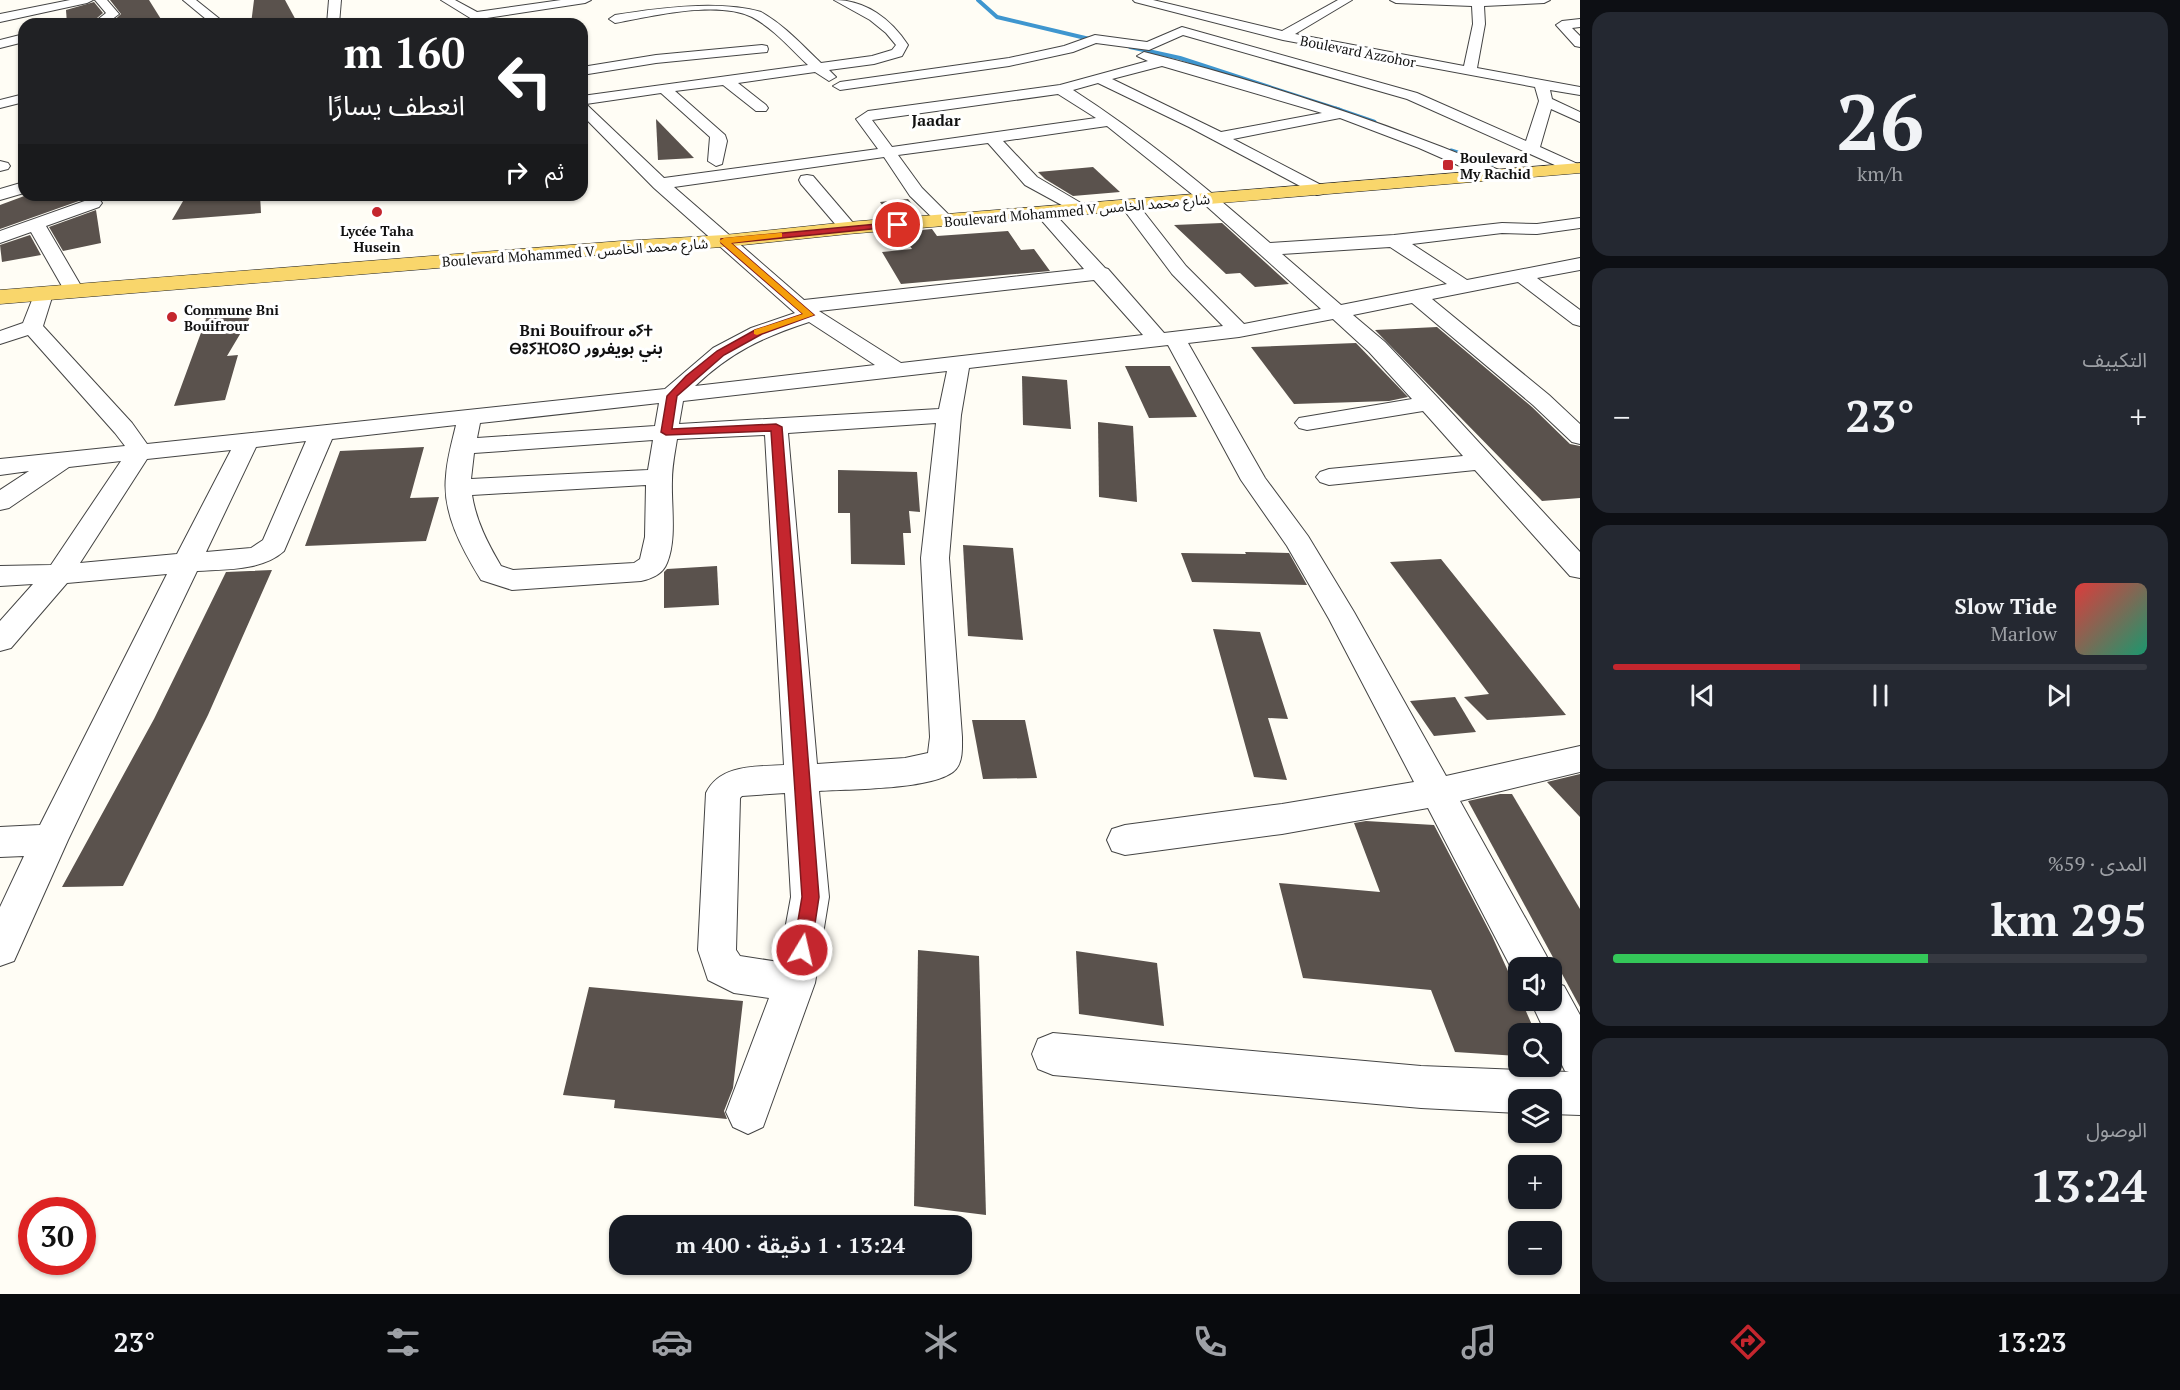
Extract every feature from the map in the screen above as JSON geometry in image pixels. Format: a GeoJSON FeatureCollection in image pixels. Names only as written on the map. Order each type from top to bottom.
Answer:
{"type":"FeatureCollection","features":[{"type":"Feature","properties":{"kind":"main road","name":"Boulevard Mohammed V شارع محمد الخامس"},"geometry":{"type":"LineString","coordinates":[[0,297],[621,247],[724,241],[848,228],[1045,214],[1577,168]]}},
{"type":"Feature","properties":{"kind":"street"},"geometry":{"type":"LineString","coordinates":[[0,18],[87,0]]}},
{"type":"Feature","properties":{"kind":"street"},"geometry":{"type":"LineString","coordinates":[[101,0],[113,15],[108,18]]}},
{"type":"Feature","properties":{"kind":"street"},"geometry":{"type":"LineString","coordinates":[[189,0],[212,18]]}},
{"type":"Feature","properties":{"kind":"street"},"geometry":{"type":"LineString","coordinates":[[334,18],[335,0]]}},
{"type":"Feature","properties":{"kind":"street"},"geometry":{"type":"LineString","coordinates":[[447,0],[478,18]]}},
{"type":"Feature","properties":{"kind":"street"},"geometry":{"type":"LineString","coordinates":[[475,16],[493,6],[585,0]]}},
{"type":"Feature","properties":{"kind":"street"},"geometry":{"type":"LineString","coordinates":[[588,99],[874,60],[897,53],[902,45],[897,36],[851,3],[840,0]]}},
{"type":"Feature","properties":{"kind":"street","name":"Boulevard Azzohor"},"geometry":{"type":"LineString","coordinates":[[1141,0],[1283,36],[1580,91]]}},
{"type":"Feature","properties":{"kind":"street"},"geometry":{"type":"LineString","coordinates":[[1283,36],[1347,0]]}},
{"type":"Feature","properties":{"kind":"street"},"geometry":{"type":"LineString","coordinates":[[1396,0],[1478,3],[1546,1]]}},
{"type":"Feature","properties":{"kind":"street"},"geometry":{"type":"LineString","coordinates":[[1469,72],[1479,24],[1478,3]]}},
{"type":"Feature","properties":{"kind":"street"},"geometry":{"type":"LineString","coordinates":[[615,19],[686,9],[700,4],[743,9],[763,19],[793,42],[818,68],[864,107],[1060,90],[1164,61]]}},
{"type":"Feature","properties":{"kind":"street"},"geometry":{"type":"LineString","coordinates":[[686,9],[705,24]]}},
{"type":"Feature","properties":{"kind":"street"},"geometry":{"type":"LineString","coordinates":[[31,11],[49,18]]}},
{"type":"Feature","properties":{"kind":"street"},"geometry":{"type":"LineString","coordinates":[[1182,31],[1181,20],[1190,13]]}},
{"type":"Feature","properties":{"kind":"street"},"geometry":{"type":"LineString","coordinates":[[636,16],[647,28]]}},
{"type":"Feature","properties":{"kind":"street"},"geometry":{"type":"LineString","coordinates":[[1580,23],[1562,25],[1580,43]]}},
{"type":"Feature","properties":{"kind":"street"},"geometry":{"type":"LineString","coordinates":[[0,35],[18,31]]}},
{"type":"Feature","properties":{"kind":"street"},"geometry":{"type":"LineString","coordinates":[[840,86],[989,66],[1085,43],[1149,46],[1182,31],[1412,96],[1577,168]]}},
{"type":"Feature","properties":{"kind":"street"},"geometry":{"type":"LineString","coordinates":[[588,70],[717,49],[762,49],[753,39]]}},
{"type":"Feature","properties":{"kind":"street"},"geometry":{"type":"LineString","coordinates":[[0,44],[18,40]]}},
{"type":"Feature","properties":{"kind":"street"},"geometry":{"type":"LineString","coordinates":[[1267,54],[1303,40]]}},
{"type":"Feature","properties":{"kind":"street"},"geometry":{"type":"LineString","coordinates":[[1085,43],[1164,61],[1342,114],[1425,145],[1493,174]]}},
{"type":"Feature","properties":{"kind":"street"},"geometry":{"type":"LineString","coordinates":[[1100,79],[1194,124],[1317,190]]}},
{"type":"Feature","properties":{"kind":"street"},"geometry":{"type":"LineString","coordinates":[[726,80],[761,108]]}},
{"type":"Feature","properties":{"kind":"street"},"geometry":{"type":"LineString","coordinates":[[1531,149],[1546,101],[1541,84]]}},
{"type":"Feature","properties":{"kind":"street"},"geometry":{"type":"LineString","coordinates":[[663,88],[717,135],[719,141],[716,161]]}},
{"type":"Feature","properties":{"kind":"street"},"geometry":{"type":"LineString","coordinates":[[1060,90],[1110,121],[1209,199],[1377,346],[1480,462],[1580,568]]}},
{"type":"Feature","properties":{"kind":"street"},"geometry":{"type":"LineString","coordinates":[[0,104],[18,100]]}},
{"type":"Feature","properties":{"kind":"street"},"geometry":{"type":"LineString","coordinates":[[1268,108],[1301,101]]}},
{"type":"Feature","properties":{"kind":"street"},"geometry":{"type":"LineString","coordinates":[[1546,101],[1580,118]]}},
{"type":"Feature","properties":{"kind":"street"},"geometry":{"type":"LineString","coordinates":[[864,107],[863,121],[916,192],[946,221]]}},
{"type":"Feature","properties":{"kind":"street"},"geometry":{"type":"LineString","coordinates":[[588,113],[660,184],[805,311],[896,369]]}},
{"type":"Feature","properties":{"kind":"street"},"geometry":{"type":"LineString","coordinates":[[1219,137],[1342,114]]}},
{"type":"Feature","properties":{"kind":"street"},"geometry":{"type":"LineString","coordinates":[[1194,124],[1215,119]]}},
{"type":"Feature","properties":{"kind":"street"},"geometry":{"type":"LineString","coordinates":[[660,184],[1110,121]]}},
{"type":"Feature","properties":{"kind":"street"},"geometry":{"type":"LineString","coordinates":[[855,139],[875,135]]}},
{"type":"Feature","properties":{"kind":"street"},"geometry":{"type":"LineString","coordinates":[[991,137],[1031,181],[1080,210]]}},
{"type":"Feature","properties":{"kind":"street"},"geometry":{"type":"LineString","coordinates":[[645,170],[825,144]]}},
{"type":"Feature","properties":{"kind":"street"},"geometry":{"type":"LineString","coordinates":[[1551,170],[1580,188]]}},
{"type":"Feature","properties":{"kind":"street"},"geometry":{"type":"LineString","coordinates":[[807,180],[848,228]]}},
{"type":"Feature","properties":{"kind":"street"},"geometry":{"type":"LineString","coordinates":[[0,195],[18,189]]}},
{"type":"Feature","properties":{"kind":"street"},"geometry":{"type":"LineString","coordinates":[[0,237],[93,203]]}},
{"type":"Feature","properties":{"kind":"street"},"geometry":{"type":"LineString","coordinates":[[1130,206],[1179,270],[1239,331]]}},
{"type":"Feature","properties":{"kind":"street"},"geometry":{"type":"LineString","coordinates":[[1045,214],[1167,340],[1254,480],[1298,542],[1344,619],[1526,957]]}},
{"type":"Feature","properties":{"kind":"street"},"geometry":{"type":"LineString","coordinates":[[1266,249],[1394,242],[1502,228],[1537,229],[1580,223]]}},
{"type":"Feature","properties":{"kind":"street"},"geometry":{"type":"LineString","coordinates":[[36,224],[74,291]]}},
{"type":"Feature","properties":{"kind":"street"},"geometry":{"type":"LineString","coordinates":[[1537,229],[1574,253]]}},
{"type":"Feature","properties":{"kind":"street"},"geometry":{"type":"LineString","coordinates":[[1394,242],[1464,287]]}},
{"type":"Feature","properties":{"kind":"street"},"geometry":{"type":"LineString","coordinates":[[0,467],[672,396],[1239,331],[1522,276],[1574,253]]}},
{"type":"Feature","properties":{"kind":"street"},"geometry":{"type":"LineString","coordinates":[[469,417],[458,488],[468,526],[491,573],[512,580],[641,572],[653,562],[657,550],[659,477],[672,396],[690,378],[739,342],[805,311],[1101,273]]}},
{"type":"Feature","properties":{"kind":"street"},"geometry":{"type":"LineString","coordinates":[[1522,276],[1580,320]]}},
{"type":"Feature","properties":{"kind":"street"},"geometry":{"type":"LineString","coordinates":[[32,327],[43,294]]}},
{"type":"Feature","properties":{"kind":"street"},"geometry":{"type":"LineString","coordinates":[[1418,298],[1541,400],[1580,437]]}},
{"type":"Feature","properties":{"kind":"street"},"geometry":{"type":"LineString","coordinates":[[0,338],[32,327]]}},
{"type":"Feature","properties":{"kind":"street"},"geometry":{"type":"LineString","coordinates":[[32,327],[124,428],[140,451]]}},
{"type":"Feature","properties":{"kind":"street"},"geometry":{"type":"LineString","coordinates":[[795,983],[726,971],[718,959],[716,920],[724,790],[741,782],[905,772],[930,768],[944,760],[946,737],[935,558],[949,415],[958,364]]}},
{"type":"Feature","properties":{"kind":"street"},"geometry":{"type":"LineString","coordinates":[[1307,423],[1430,403]]}},
{"type":"Feature","properties":{"kind":"street"},"geometry":{"type":"LineString","coordinates":[[465,446],[949,415]]}},
{"type":"Feature","properties":{"kind":"street"},"geometry":{"type":"LineString","coordinates":[[748,1112],[795,983],[810,897],[776,427]]}},
{"type":"Feature","properties":{"kind":"street"},"geometry":{"type":"LineString","coordinates":[[0,576],[59,574],[259,555],[272,547],[322,433]]}},
{"type":"Feature","properties":{"kind":"street"},"geometry":{"type":"LineString","coordinates":[[0,948],[50,840],[247,441]]}},
{"type":"Feature","properties":{"kind":"street"},"geometry":{"type":"LineString","coordinates":[[4,631],[59,574],[140,451]]}},
{"type":"Feature","properties":{"kind":"street"},"geometry":{"type":"LineString","coordinates":[[0,502],[62,461]]}},
{"type":"Feature","properties":{"kind":"street"},"geometry":{"type":"LineString","coordinates":[[1329,477],[1480,462]]}},
{"type":"Feature","properties":{"kind":"street"},"geometry":{"type":"LineString","coordinates":[[458,488],[659,477]]}},
{"type":"Feature","properties":{"kind":"street"},"geometry":{"type":"LineString","coordinates":[[1125,840],[1282,819],[1438,792],[1580,759]]}},
{"type":"Feature","properties":{"kind":"street"},"geometry":{"type":"LineString","coordinates":[[0,842],[50,840]]}},
{"type":"Feature","properties":{"kind":"street"},"geometry":{"type":"LineString","coordinates":[[1556,1011],[1580,1056]]}},
{"type":"Feature","properties":{"kind":"street"},"geometry":{"type":"LineString","coordinates":[[1053,1054],[1421,1087],[1580,1094]]}},
{"type":"Feature","properties":{"kind":"building"},"geometry":{"type":"Polygon","coordinates":[[[110,0],[149,0],[160,18],[117,18],[121,14],[110,0]]]}},
{"type":"Feature","properties":{"kind":"building"},"geometry":{"type":"Polygon","coordinates":[[[254,0],[285,0],[295,18],[252,18],[254,0]]]}},
{"type":"Feature","properties":{"kind":"building"},"geometry":{"type":"Polygon","coordinates":[[[94,2],[103,13],[97,18],[67,18],[66,10],[94,2]]]}},
{"type":"Feature","properties":{"kind":"building"},"geometry":{"type":"Polygon","coordinates":[[[656,119],[694,158],[658,160],[656,119]]]}},
{"type":"Feature","properties":{"kind":"building"},"geometry":{"type":"Polygon","coordinates":[[[1093,167],[1120,192],[1073,196],[1045,179],[1038,172],[1093,167]]]}},
{"type":"Feature","properties":{"kind":"building"},"geometry":{"type":"Polygon","coordinates":[[[18,198],[18,201],[79,201],[0,229],[0,205],[18,198]]]}},
{"type":"Feature","properties":{"kind":"building"},"geometry":{"type":"Polygon","coordinates":[[[908,199],[920,214],[890,216],[880,202],[908,199]]]}},
{"type":"Feature","properties":{"kind":"building"},"geometry":{"type":"Polygon","coordinates":[[[183,201],[260,201],[261,213],[172,220],[183,201]]]}},
{"type":"Feature","properties":{"kind":"building"},"geometry":{"type":"Polygon","coordinates":[[[96,210],[101,243],[63,251],[49,227],[96,210]]]}},
{"type":"Feature","properties":{"kind":"building"},"geometry":{"type":"Polygon","coordinates":[[[1222,223],[1289,284],[1255,287],[1240,273],[1226,274],[1174,225],[1222,223]]]}},
{"type":"Feature","properties":{"kind":"building"},"geometry":{"type":"Polygon","coordinates":[[[932,229],[937,236],[1008,231],[1021,250],[1034,249],[1050,271],[901,284],[882,252],[912,249],[900,232],[932,229]]]}},
{"type":"Feature","properties":{"kind":"building"},"geometry":{"type":"Polygon","coordinates":[[[30,235],[41,255],[2,262],[0,245],[30,235]]]}},
{"type":"Feature","properties":{"kind":"building"},"geometry":{"type":"Polygon","coordinates":[[[255,309],[227,356],[238,355],[225,400],[174,406],[209,311],[255,309]]]}},
{"type":"Feature","properties":{"kind":"building"},"geometry":{"type":"Polygon","coordinates":[[[1437,327],[1532,407],[1570,444],[1580,446],[1580,498],[1542,501],[1375,330],[1437,327]]]}},
{"type":"Feature","properties":{"kind":"building"},"geometry":{"type":"Polygon","coordinates":[[[1356,343],[1408,397],[1389,401],[1294,404],[1251,347],[1356,343]]]}},
{"type":"Feature","properties":{"kind":"building"},"geometry":{"type":"Polygon","coordinates":[[[1125,366],[1170,366],[1197,417],[1149,418],[1125,366]]]}},
{"type":"Feature","properties":{"kind":"building"},"geometry":{"type":"Polygon","coordinates":[[[1022,376],[1067,380],[1071,429],[1023,425],[1022,376]]]}},
{"type":"Feature","properties":{"kind":"building"},"geometry":{"type":"Polygon","coordinates":[[[1098,422],[1133,426],[1137,502],[1099,497],[1098,422]]]}},
{"type":"Feature","properties":{"kind":"building"},"geometry":{"type":"Polygon","coordinates":[[[424,447],[410,498],[439,497],[426,541],[305,546],[340,451],[424,447]]]}},
{"type":"Feature","properties":{"kind":"building"},"geometry":{"type":"Polygon","coordinates":[[[838,470],[917,472],[920,512],[909,511],[911,533],[903,533],[905,565],[851,564],[850,513],[838,513],[838,470]]]}},
{"type":"Feature","properties":{"kind":"building"},"geometry":{"type":"Polygon","coordinates":[[[963,545],[1013,548],[1023,640],[968,636],[963,545]]]}},
{"type":"Feature","properties":{"kind":"building"},"geometry":{"type":"Polygon","coordinates":[[[1245,552],[1289,553],[1307,585],[1192,582],[1181,553],[1246,554],[1245,552]]]}},
{"type":"Feature","properties":{"kind":"building"},"geometry":{"type":"Polygon","coordinates":[[[1441,559],[1566,715],[1487,720],[1464,697],[1489,694],[1390,562],[1441,559]]]}},
{"type":"Feature","properties":{"kind":"building"},"geometry":{"type":"Polygon","coordinates":[[[717,566],[719,605],[664,608],[664,572],[667,569],[717,566]]]}},
{"type":"Feature","properties":{"kind":"building"},"geometry":{"type":"Polygon","coordinates":[[[272,570],[208,715],[123,886],[62,887],[154,719],[226,572],[272,570]]]}},
{"type":"Feature","properties":{"kind":"building"},"geometry":{"type":"Polygon","coordinates":[[[1213,629],[1260,632],[1288,719],[1268,718],[1287,780],[1254,777],[1213,629]]]}},
{"type":"Feature","properties":{"kind":"building"},"geometry":{"type":"Polygon","coordinates":[[[1455,697],[1476,732],[1434,736],[1410,701],[1455,697]]]}},
{"type":"Feature","properties":{"kind":"building"},"geometry":{"type":"Polygon","coordinates":[[[972,720],[1025,720],[1037,778],[983,779],[972,720]]]}},
{"type":"Feature","properties":{"kind":"building"},"geometry":{"type":"Polygon","coordinates":[[[1580,774],[1580,817],[1547,782],[1580,774]]]}},
{"type":"Feature","properties":{"kind":"building"},"geometry":{"type":"Polygon","coordinates":[[[1500,794],[1512,794],[1580,909],[1580,1007],[1562,974],[1562,957],[1553,957],[1468,801],[1500,794]]]}},
{"type":"Feature","properties":{"kind":"building"},"geometry":{"type":"Polygon","coordinates":[[[1366,821],[1434,825],[1508,971],[1508,1011],[1526,1011],[1531,1023],[1508,1023],[1508,1055],[1455,1052],[1431,990],[1303,978],[1279,883],[1380,892],[1354,823],[1366,821]]]}},
{"type":"Feature","properties":{"kind":"building"},"geometry":{"type":"Polygon","coordinates":[[[918,950],[979,956],[986,1215],[914,1206],[918,950]]]}},
{"type":"Feature","properties":{"kind":"building"},"geometry":{"type":"Polygon","coordinates":[[[1076,951],[1157,963],[1164,1026],[1079,1014],[1076,951]]]}},
{"type":"Feature","properties":{"kind":"building"},"geometry":{"type":"Polygon","coordinates":[[[589,987],[743,1001],[733,1088],[724,1111],[727,1119],[614,1108],[615,1100],[563,1095],[589,987]]]}},
{"type":"Feature","properties":{"kind":"waterway"},"geometry":{"type":"LineString","coordinates":[[978,0],[997,17],[1098,41]]}},
{"type":"Feature","properties":{"kind":"waterway"},"geometry":{"type":"LineString","coordinates":[[1130,47],[1180,58],[1340,110]]}},
{"type":"Feature","properties":{"kind":"waterway"},"geometry":{"type":"LineString","coordinates":[[1336,109],[1374,122]]}},
{"type":"Feature","properties":{"kind":"waterway"},"geometry":{"type":"LineString","coordinates":[[1451,151],[1492,164]]}},
{"type":"Feature","properties":{"kind":"slow traffic"},"geometry":{"type":"LineString","coordinates":[[757,332],[810,315],[724,241],[779,235]]}},
{"type":"Feature","properties":{"kind":"place","name":"Boulevard My Rachid"},"geometry":{"type":"Point","coordinates":[1448,165]}},
{"type":"Feature","properties":{"kind":"place","name":"Lycée Taha Husein"},"geometry":{"type":"Point","coordinates":[377,212]}},
{"type":"Feature","properties":{"kind":"place","name":"Commune Bni Bouifrour"},"geometry":{"type":"Point","coordinates":[172,317]}},
{"type":"Feature","properties":{"kind":"district","name":"Jaadar"},"geometry":{"type":"Point","coordinates":[936,120]}},
{"type":"Feature","properties":{"kind":"district","name":"Bni Bouifrour ⴰⵢⵜ ⴱⵓⵢⴼⵔⵓⵔ بني بويفرور"},"geometry":{"type":"Point","coordinates":[586,339]}},
{"type":"Feature","properties":{"kind":"route"},"geometry":{"type":"LineString","coordinates":[[802,950],[810,897],[776,427],[666,432],[672,396],[690,378],[721,353],[758,332],[810,315],[724,241],[898,225]]}}]}
